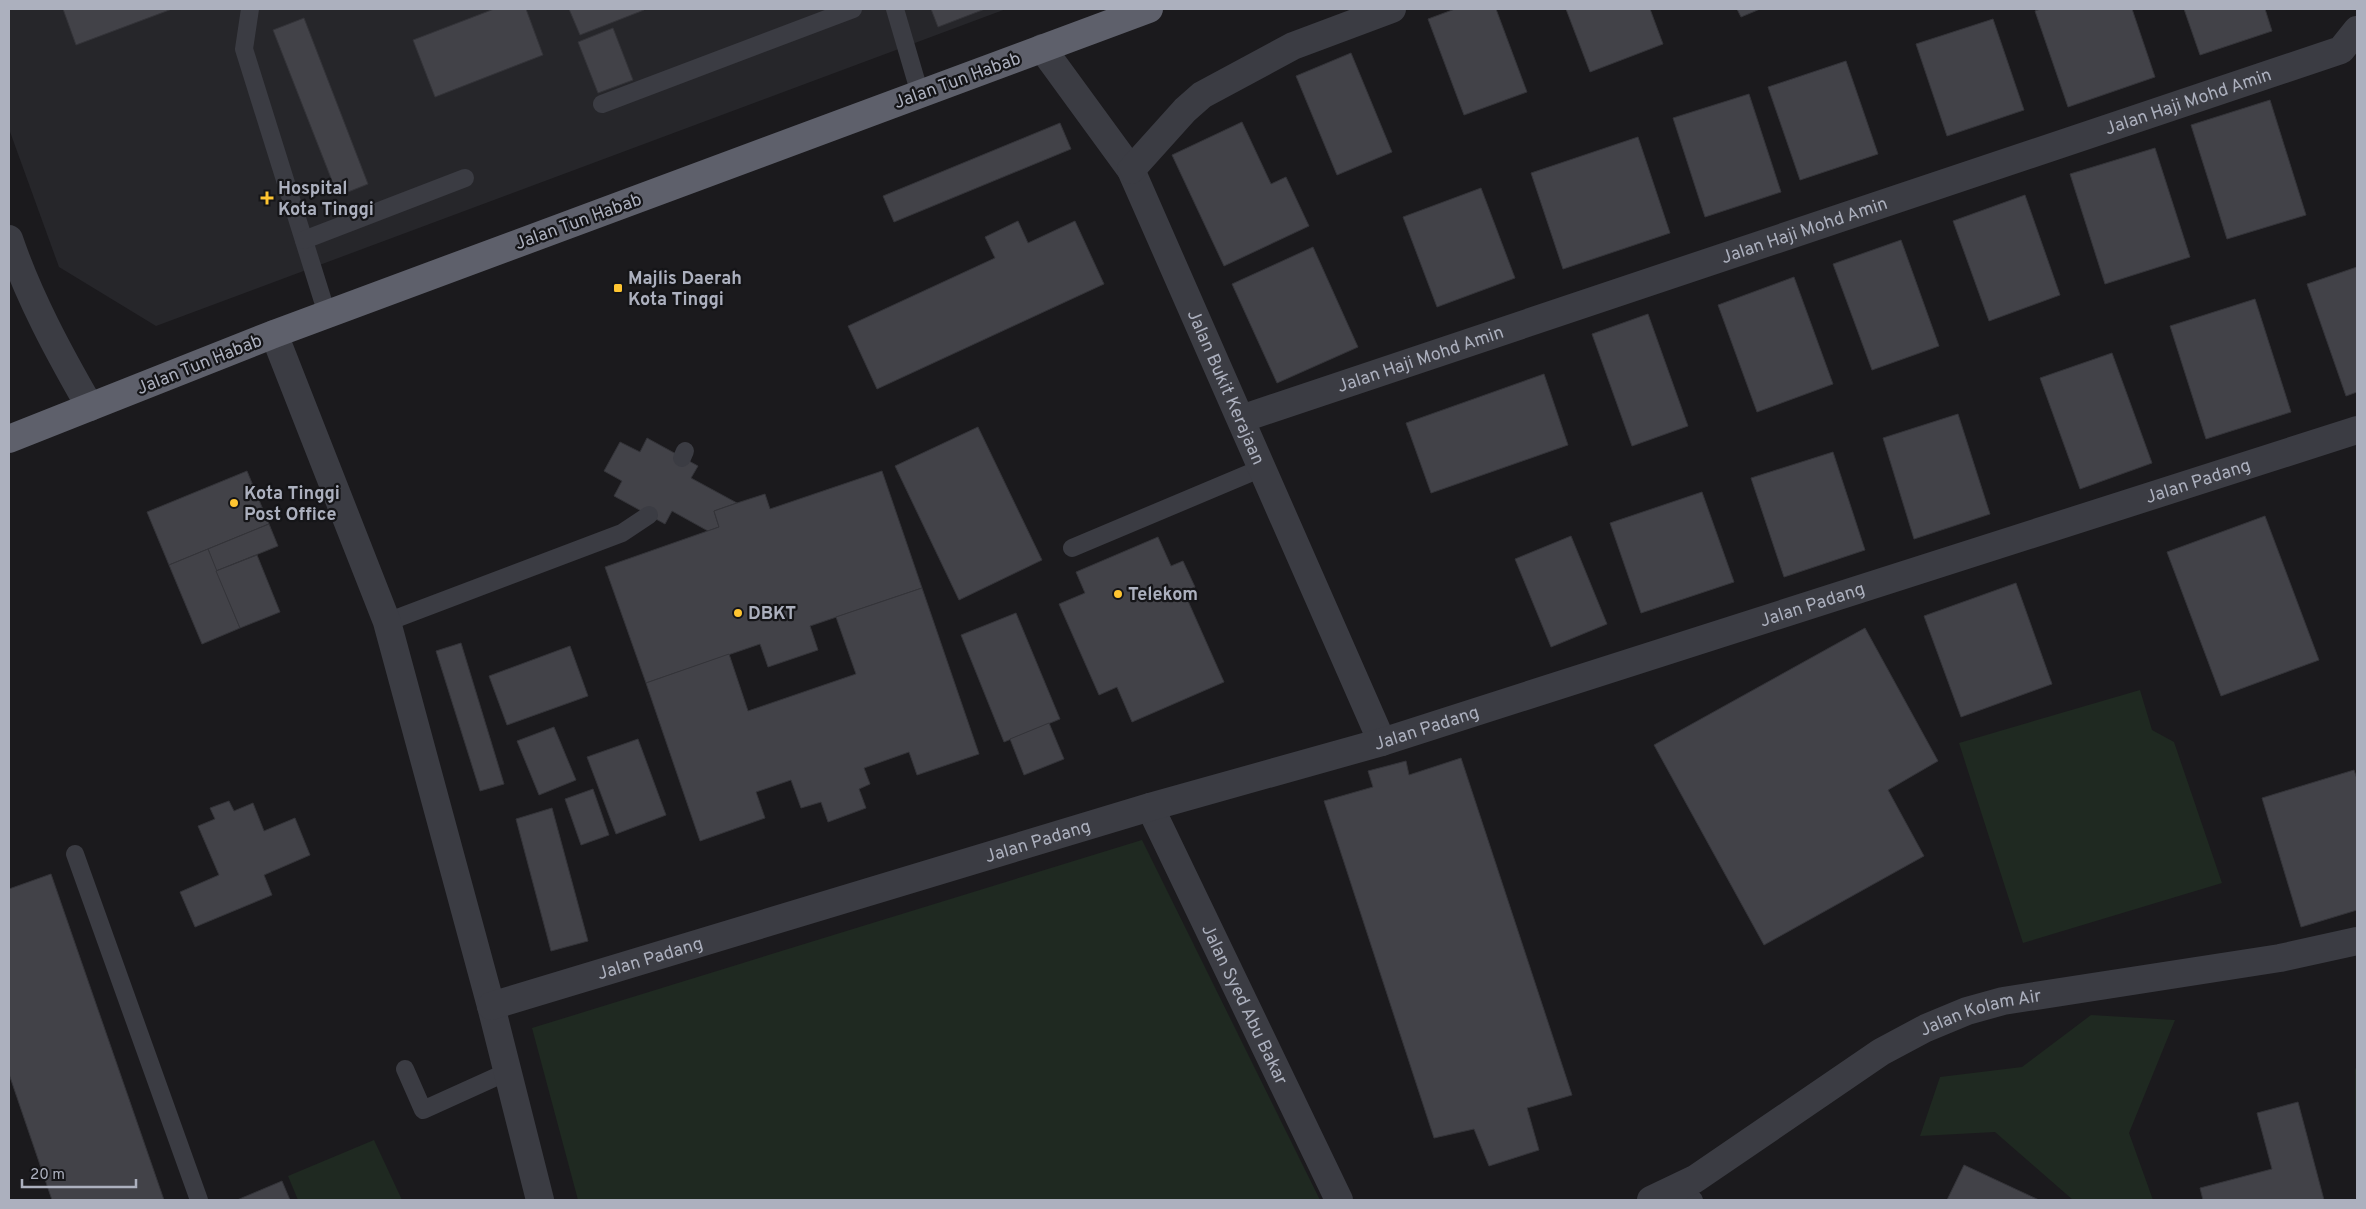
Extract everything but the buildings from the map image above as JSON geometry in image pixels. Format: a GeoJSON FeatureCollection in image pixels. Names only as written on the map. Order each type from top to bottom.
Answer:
{"type":"FeatureCollection","features":[{"type":"Feature","properties":{"kind":"highway","name":"Jalan Tun Habab"},"geometry":{"type":"LineString","coordinates":[[9,439],[327,314],[1149,9]]}},
{"type":"Feature","properties":{"kind":"street"},"geometry":{"type":"LineString","coordinates":[[1131,170],[1185,110],[1202,95],[1294,46],[1392,9]]}},
{"type":"Feature","properties":{"kind":"street","name":"Jalan Haji Mohd Amin"},"geometry":{"type":"LineString","coordinates":[[1241,419],[2352,44]]}},
{"type":"Feature","properties":{"kind":"street","name":"Jalan Bukit Kerajaan"},"geometry":{"type":"LineString","coordinates":[[1042,48],[1131,170],[1382,742]]}},
{"type":"Feature","properties":{"kind":"street"},"geometry":{"type":"LineString","coordinates":[[9,240],[20,272],[66,365],[90,407]]}},
{"type":"Feature","properties":{"kind":"street"},"geometry":{"type":"LineString","coordinates":[[274,334],[387,622],[491,1006],[540,1200]]}},
{"type":"Feature","properties":{"kind":"street","name":"Jalan Padang"},"geometry":{"type":"LineString","coordinates":[[491,1006],[1150,807],[1382,742],[2357,430]]}},
{"type":"Feature","properties":{"kind":"street","name":"Jalan Syed Abu Bakar"},"geometry":{"type":"LineString","coordinates":[[1150,807],[1339,1200]]}},
{"type":"Feature","properties":{"kind":"street","name":"Jalan Kolam Air"},"geometry":{"type":"LineString","coordinates":[[1651,1200],[1686,1194],[1695,1179],[1881,1052],[1926,1028],[1967,1012],[2003,1001],[2280,958],[2357,941]]}},
{"type":"Feature","properties":{"kind":"lane"},"geometry":{"type":"LineString","coordinates":[[250,9],[244,49],[327,314]]}},
{"type":"Feature","properties":{"kind":"lane"},"geometry":{"type":"LineString","coordinates":[[602,104],[852,9]]}},
{"type":"Feature","properties":{"kind":"lane"},"geometry":{"type":"LineString","coordinates":[[895,9],[920,94]]}},
{"type":"Feature","properties":{"kind":"lane"},"geometry":{"type":"LineString","coordinates":[[304,240],[465,178]]}},
{"type":"Feature","properties":{"kind":"lane"},"geometry":{"type":"LineString","coordinates":[[1072,548],[1262,468]]}},
{"type":"Feature","properties":{"kind":"lane"},"geometry":{"type":"LineString","coordinates":[[387,622],[622,533],[649,515]]}},
{"type":"Feature","properties":{"kind":"lane"},"geometry":{"type":"LineString","coordinates":[[75,854],[200,1200]]}},
{"type":"Feature","properties":{"kind":"lane"},"geometry":{"type":"LineString","coordinates":[[405,1069],[423,1110],[507,1072]]}},
{"type":"Feature","properties":{"kind":"shaded area","name":"Hospital Kota Tinggi"},"geometry":{"type":"Polygon","coordinates":[[[9,9],[1006,9],[156,326],[59,267],[9,129],[9,9]]]}},
{"type":"Feature","properties":{"kind":"shaded area"},"geometry":{"type":"Polygon","coordinates":[[[2140,690],[2152,730],[2174,742],[2222,883],[2023,943],[1959,743],[2140,690]]]}},
{"type":"Feature","properties":{"kind":"shaded area"},"geometry":{"type":"Polygon","coordinates":[[[1142,840],[1320,1200],[578,1200],[532,1028],[1142,840]]]}},
{"type":"Feature","properties":{"kind":"shaded area"},"geometry":{"type":"Polygon","coordinates":[[[2091,1015],[2175,1020],[2129,1133],[2153,1200],[2073,1200],[1995,1132],[1920,1136],[1940,1077],[2022,1067],[2091,1015]]]}},
{"type":"Feature","properties":{"kind":"shaded area"},"geometry":{"type":"Polygon","coordinates":[[[2357,1065],[2357,1200],[2356,1200],[2355,1070],[2357,1065]]]}},
{"type":"Feature","properties":{"kind":"shaded area"},"geometry":{"type":"Polygon","coordinates":[[[374,1140],[402,1200],[298,1200],[288,1176],[374,1140]]]}},
{"type":"Feature","properties":{"kind":"place","name":"Hospital Kota Tinggi"},"geometry":{"type":"Point","coordinates":[267,198]}},
{"type":"Feature","properties":{"kind":"place","name":"Majlis Daerah Kota Tinggi"},"geometry":{"type":"Point","coordinates":[618,288]}},
{"type":"Feature","properties":{"kind":"place","name":"Kota Tinggi Post Office"},"geometry":{"type":"Point","coordinates":[234,503]}},
{"type":"Feature","properties":{"kind":"place","name":"Telekom"},"geometry":{"type":"Point","coordinates":[1118,594]}},
{"type":"Feature","properties":{"kind":"place","name":"DBKT"},"geometry":{"type":"Point","coordinates":[738,613]}}]}
